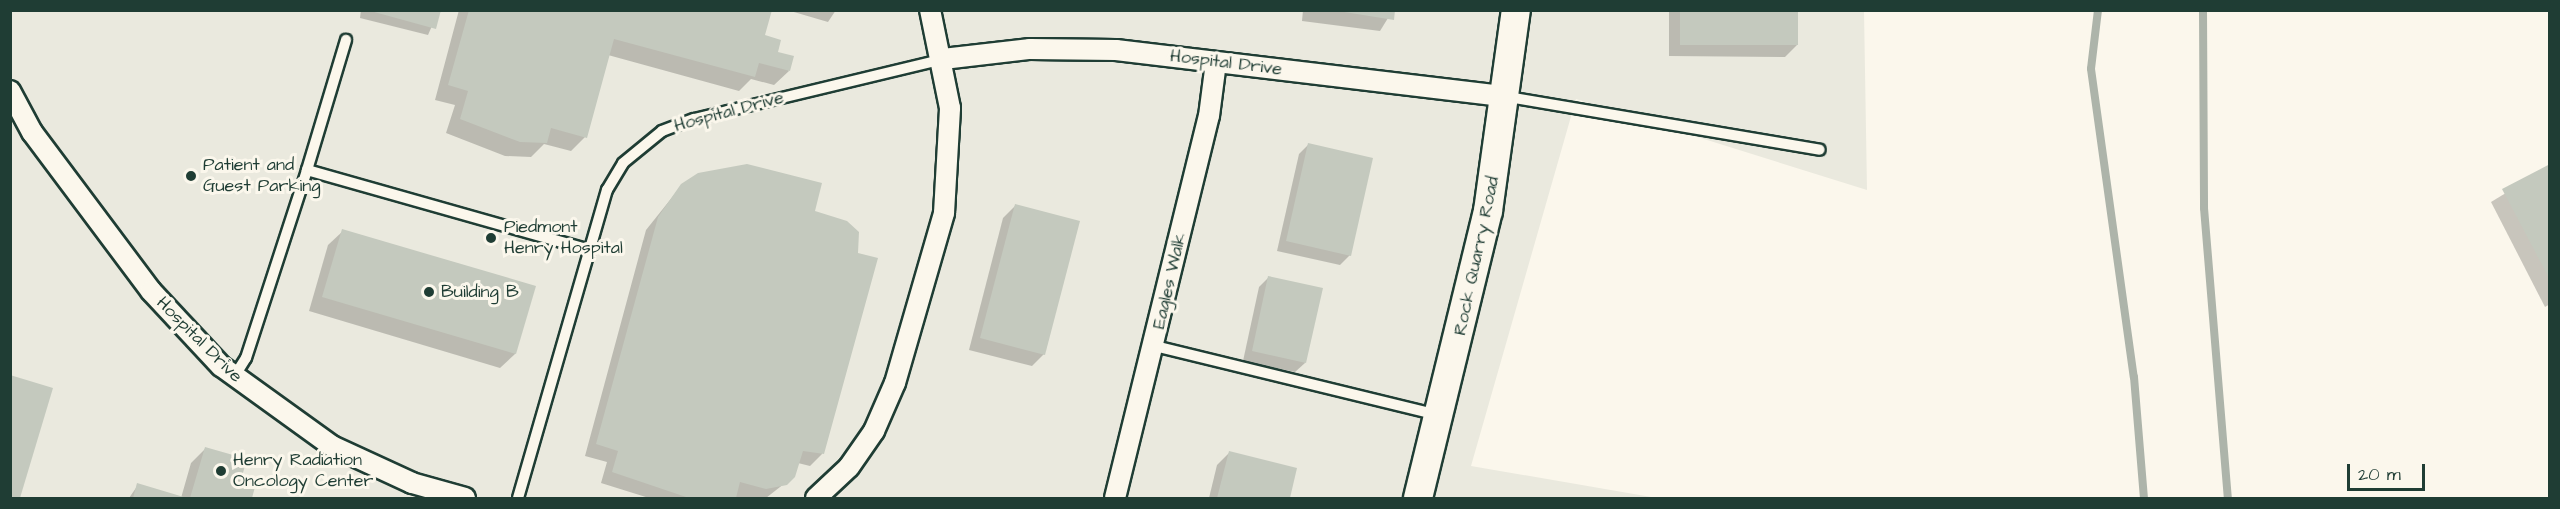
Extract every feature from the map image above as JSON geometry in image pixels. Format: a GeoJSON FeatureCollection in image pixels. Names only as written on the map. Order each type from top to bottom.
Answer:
{"type":"FeatureCollection","features":[{"type":"Feature","properties":{"kind":"street"},"geometry":{"type":"LineString","coordinates":[[816,498],[849,467],[874,431],[926,282],[950,176],[951,108],[943,59],[930,10]]}},
{"type":"Feature","properties":{"kind":"street","name":"Rock Quarry Road"},"geometry":{"type":"LineString","coordinates":[[1418,498],[1442,416],[1508,97],[1516,10]]}},
{"type":"Feature","properties":{"kind":"street","name":"Hospital Drive"},"geometry":{"type":"LineString","coordinates":[[943,59],[1065,49],[1216,62],[1508,97]]}},
{"type":"Feature","properties":{"kind":"street","name":"Eagles Walk"},"geometry":{"type":"LineString","coordinates":[[1115,498],[1155,346],[1209,116],[1216,62]]}},
{"type":"Feature","properties":{"kind":"street","name":"Hospital Drive"},"geometry":{"type":"LineString","coordinates":[[10,91],[32,132],[151,291],[234,377],[332,446],[412,483],[465,498]]}},
{"type":"Feature","properties":{"kind":"lane"},"geometry":{"type":"LineString","coordinates":[[234,377],[246,358],[346,40]]}},
{"type":"Feature","properties":{"kind":"lane","name":"Hospital Drive"},"geometry":{"type":"LineString","coordinates":[[518,498],[607,190],[623,163],[662,131],[726,110],[910,71],[943,59]]}},
{"type":"Feature","properties":{"kind":"lane"},"geometry":{"type":"LineString","coordinates":[[1508,97],[1820,150]]}},
{"type":"Feature","properties":{"kind":"lane"},"geometry":{"type":"LineString","coordinates":[[307,170],[590,250]]}},
{"type":"Feature","properties":{"kind":"lane"},"geometry":{"type":"LineString","coordinates":[[1155,346],[1442,416]]}},
{"type":"Feature","properties":{"kind":"shaded area"},"geometry":{"type":"Polygon","coordinates":[[[10,11],[1864,11],[1867,190],[1576,99],[1471,466],[1657,498],[11,498],[10,11]]]}},
{"type":"Feature","properties":{"kind":"building"},"geometry":{"type":"Polygon","coordinates":[[[367,10],[441,10],[436,29],[367,10]]]}},
{"type":"Feature","properties":{"kind":"building"},"geometry":{"type":"Polygon","coordinates":[[[469,10],[772,10],[765,35],[781,40],[778,52],[794,56],[790,71],[759,63],[755,77],[614,39],[587,138],[551,128],[547,143],[520,142],[460,119],[468,91],[448,85],[469,10]]]}},
{"type":"Feature","properties":{"kind":"building"},"geometry":{"type":"Polygon","coordinates":[[[1332,10],[1395,10],[1394,20],[1332,10]]]}},
{"type":"Feature","properties":{"kind":"building"},"geometry":{"type":"Polygon","coordinates":[[[1680,10],[1798,10],[1798,45],[1680,45],[1680,10]]]}},
{"type":"Feature","properties":{"kind":"building"},"geometry":{"type":"Polygon","coordinates":[[[1308,143],[1373,158],[1351,256],[1286,241],[1308,143]]]}},
{"type":"Feature","properties":{"kind":"building"},"geometry":{"type":"Polygon","coordinates":[[[747,164],[822,183],[815,211],[847,221],[859,232],[858,253],[878,258],[824,454],[803,451],[795,477],[787,485],[766,489],[740,482],[736,498],[689,498],[612,472],[618,451],[596,444],[658,217],[681,184],[698,173],[747,164]]]}},
{"type":"Feature","properties":{"kind":"building"},"geometry":{"type":"Polygon","coordinates":[[[2550,164],[2550,280],[2502,189],[2550,164]]]}},
{"type":"Feature","properties":{"kind":"building"},"geometry":{"type":"Polygon","coordinates":[[[1015,204],[1080,221],[1045,355],[980,338],[1015,204]]]}},
{"type":"Feature","properties":{"kind":"building","name":"Building B"},"geometry":{"type":"Polygon","coordinates":[[[342,229],[536,286],[516,354],[322,297],[342,229]]]}},
{"type":"Feature","properties":{"kind":"building"},"geometry":{"type":"Polygon","coordinates":[[[1268,276],[1323,288],[1306,363],[1252,351],[1268,276]]]}},
{"type":"Feature","properties":{"kind":"building"},"geometry":{"type":"Polygon","coordinates":[[[10,375],[53,388],[20,498],[10,498],[10,375]]]}},
{"type":"Feature","properties":{"kind":"building","name":"Henry Radiation Oncology Center"},"geometry":{"type":"Polygon","coordinates":[[[205,447],[247,459],[240,483],[255,487],[252,498],[190,498],[205,447]]]}},
{"type":"Feature","properties":{"kind":"building"},"geometry":{"type":"Polygon","coordinates":[[[1229,451],[1297,468],[1290,498],[1217,498],[1229,451]]]}},
{"type":"Feature","properties":{"kind":"building"},"geometry":{"type":"Polygon","coordinates":[[[137,483],[187,498],[133,498],[137,483]]]}},
{"type":"Feature","properties":{"kind":"waterway"},"geometry":{"type":"LineString","coordinates":[[2098,10],[2091,69],[2134,377],[2144,498]]}},
{"type":"Feature","properties":{"kind":"waterway"},"geometry":{"type":"LineString","coordinates":[[2203,10],[2204,208],[2228,498]]}},
{"type":"Feature","properties":{"kind":"place","name":"Patient and Guest Parking"},"geometry":{"type":"Point","coordinates":[191,176]}},
{"type":"Feature","properties":{"kind":"place","name":"Piedmont Henry Hospital"},"geometry":{"type":"Point","coordinates":[491,238]}},
{"type":"Feature","properties":{"kind":"place","name":"Building B"},"geometry":{"type":"Point","coordinates":[429,292]}},
{"type":"Feature","properties":{"kind":"place","name":"Henry Radiation Oncology Center"},"geometry":{"type":"Point","coordinates":[221,471]}}]}
